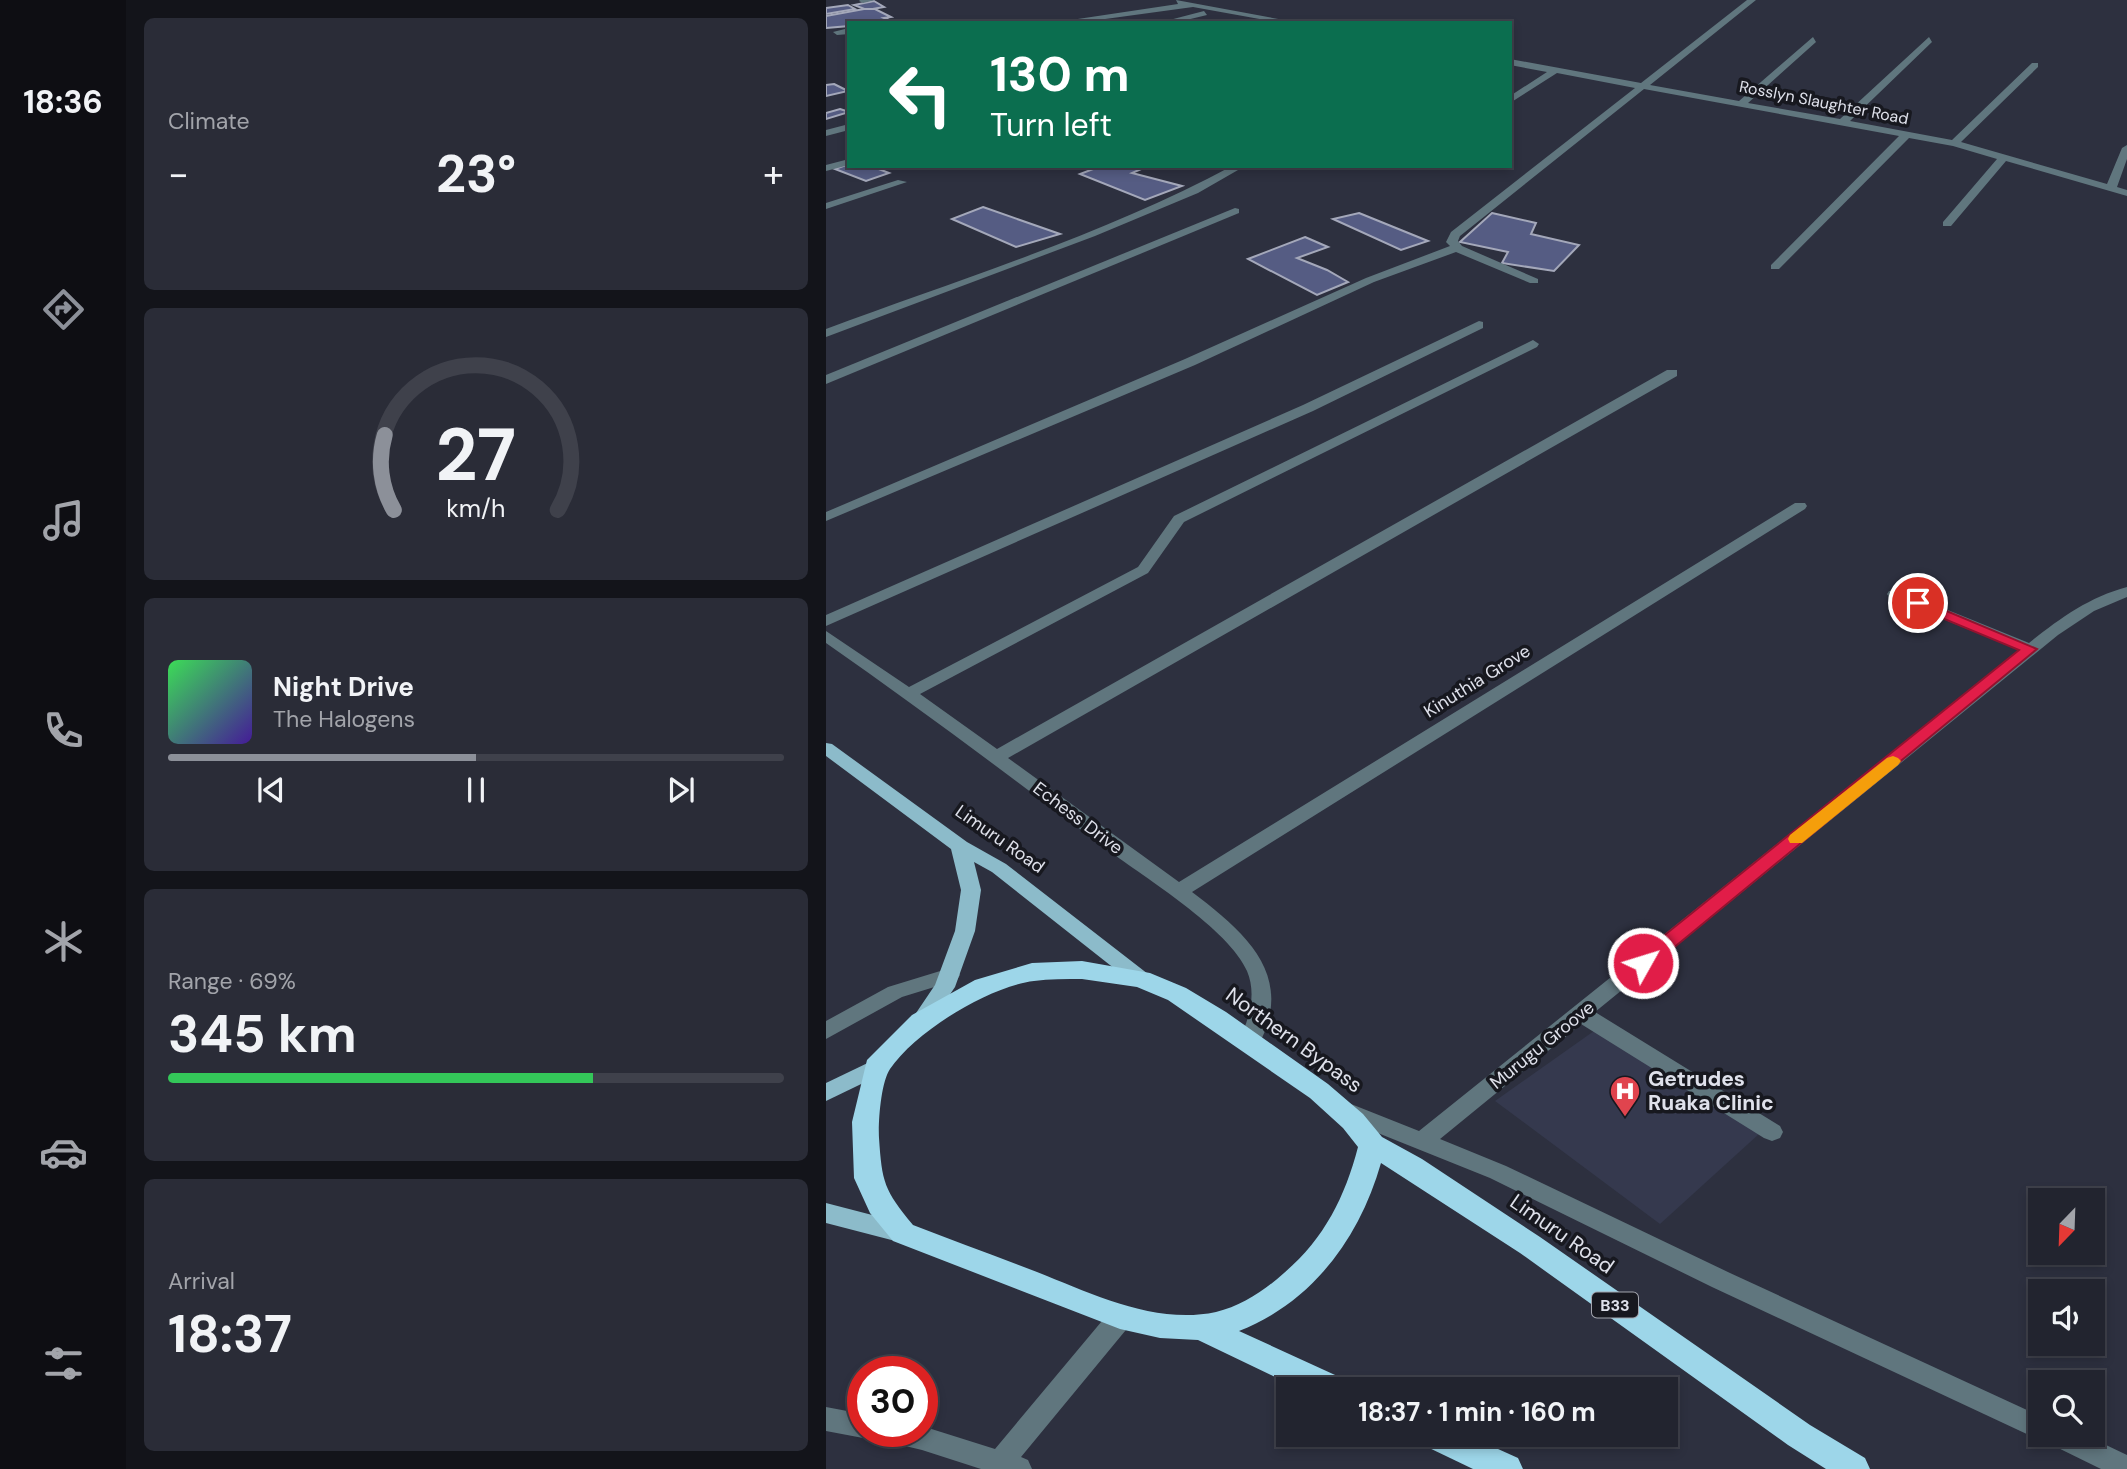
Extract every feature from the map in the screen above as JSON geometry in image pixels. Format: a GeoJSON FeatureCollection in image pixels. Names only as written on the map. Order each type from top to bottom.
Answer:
{"type":"FeatureCollection","features":[{"type":"Feature","properties":{"kind":"highway","name":"Northern Bypass"},"geometry":{"type":"LineString","coordinates":[[876,1066],[920,1022],[984,986],[1032,972],[1082,970],[1141,979],[1177,994],[1319,1091],[1353,1121],[1372,1145]]}},
{"type":"Feature","properties":{"kind":"highway"},"geometry":{"type":"LineString","coordinates":[[876,1066],[865,1122],[868,1178],[880,1205],[903,1233],[1121,1317],[1163,1326],[1201,1327],[1231,1321],[1278,1297],[1314,1264],[1348,1219],[1361,1188],[1372,1145]]}},
{"type":"Feature","properties":{"kind":"highway","name":"Limuru Road"},"geometry":{"type":"LineString","coordinates":[[1372,1145],[1412,1167],[1519,1238],[1798,1435],[1854,1469]]}},
{"type":"Feature","properties":{"kind":"highway"},"geometry":{"type":"LineString","coordinates":[[1201,1327],[1307,1377]]}},
{"type":"Feature","properties":{"kind":"highway"},"geometry":{"type":"LineString","coordinates":[[1460,1447],[1507,1469]]}},
{"type":"Feature","properties":{"kind":"main road","name":"Limuru Road"},"geometry":{"type":"LineString","coordinates":[[826,748],[960,846],[999,868],[1141,979]]}},
{"type":"Feature","properties":{"kind":"main road","name":"Northern Bypass"},"geometry":{"type":"LineString","coordinates":[[920,1022],[945,987],[965,931],[971,890],[960,846]]}},
{"type":"Feature","properties":{"kind":"main road","name":"Northern Bypass"},"geometry":{"type":"LineString","coordinates":[[826,1093],[876,1066]]}},
{"type":"Feature","properties":{"kind":"main road"},"geometry":{"type":"LineString","coordinates":[[826,1213],[903,1233]]}},
{"type":"Feature","properties":{"kind":"street"},"geometry":{"type":"LineString","coordinates":[[1169,0],[1285,21]]}},
{"type":"Feature","properties":{"kind":"street"},"geometry":{"type":"LineString","coordinates":[[1455,248],[1456,245],[1451,242],[1455,234],[1752,0]]}},
{"type":"Feature","properties":{"kind":"street"},"geometry":{"type":"LineString","coordinates":[[1070,21],[1191,5]]}},
{"type":"Feature","properties":{"kind":"street"},"geometry":{"type":"LineString","coordinates":[[1170,21],[1221,9]]}},
{"type":"Feature","properties":{"kind":"street"},"geometry":{"type":"LineString","coordinates":[[837,32],[847,31]]}},
{"type":"Feature","properties":{"kind":"street"},"geometry":{"type":"LineString","coordinates":[[1742,103],[1812,40]]}},
{"type":"Feature","properties":{"kind":"street"},"geometry":{"type":"LineString","coordinates":[[1843,122],[1929,40]]}},
{"type":"Feature","properties":{"kind":"street","name":"Rosslyn Slaughter Road"},"geometry":{"type":"LineString","coordinates":[[1512,62],[1954,143],[2127,193]]}},
{"type":"Feature","properties":{"kind":"street"},"geometry":{"type":"LineString","coordinates":[[1954,143],[2035,65]]}},
{"type":"Feature","properties":{"kind":"street"},"geometry":{"type":"LineString","coordinates":[[1512,99],[1556,70]]}},
{"type":"Feature","properties":{"kind":"street"},"geometry":{"type":"LineString","coordinates":[[826,134],[847,128]]}},
{"type":"Feature","properties":{"kind":"street"},"geometry":{"type":"LineString","coordinates":[[1775,267],[1907,134]]}},
{"type":"Feature","properties":{"kind":"street"},"geometry":{"type":"LineString","coordinates":[[2112,188],[2114,176],[2127,148]]}},
{"type":"Feature","properties":{"kind":"street"},"geometry":{"type":"LineString","coordinates":[[1947,224],[1986,175],[2005,156]]}},
{"type":"Feature","properties":{"kind":"street"},"geometry":{"type":"LineString","coordinates":[[826,168],[847,163]]}},
{"type":"Feature","properties":{"kind":"street"},"geometry":{"type":"LineString","coordinates":[[826,332],[1091,234],[1194,191],[1236,168]]}},
{"type":"Feature","properties":{"kind":"street"},"geometry":{"type":"LineString","coordinates":[[826,206],[902,181]]}},
{"type":"Feature","properties":{"kind":"street"},"geometry":{"type":"LineString","coordinates":[[826,380],[1235,211]]}},
{"type":"Feature","properties":{"kind":"street"},"geometry":{"type":"LineString","coordinates":[[826,517],[1190,362],[1370,281],[1455,248],[1534,281]]}},
{"type":"Feature","properties":{"kind":"street"},"geometry":{"type":"LineString","coordinates":[[826,621],[1308,408],[1479,325]]}},
{"type":"Feature","properties":{"kind":"street"},"geometry":{"type":"LineString","coordinates":[[910,693],[1143,570],[1153,563],[1168,529],[1179,519],[1533,344]]}},
{"type":"Feature","properties":{"kind":"street"},"geometry":{"type":"LineString","coordinates":[[996,757],[1672,373]]}},
{"type":"Feature","properties":{"kind":"street","name":"Kinuthia Grove"},"geometry":{"type":"LineString","coordinates":[[1177,892],[1800,506]]}},
{"type":"Feature","properties":{"kind":"street","name":"Murugu Groove"},"geometry":{"type":"LineString","coordinates":[[1422,1141],[2030,649],[2083,611],[2117,593],[2127,592]]}},
{"type":"Feature","properties":{"kind":"street"},"geometry":{"type":"LineString","coordinates":[[1895,594],[2030,649]]}},
{"type":"Feature","properties":{"kind":"street","name":"Echess Drive"},"geometry":{"type":"LineString","coordinates":[[826,636],[910,693],[1177,892],[1230,936],[1253,963],[1263,991],[1259,1022],[1249,1042]]}},
{"type":"Feature","properties":{"kind":"street"},"geometry":{"type":"LineString","coordinates":[[826,1031],[895,992],[950,975]]}},
{"type":"Feature","properties":{"kind":"street"},"geometry":{"type":"LineString","coordinates":[[1580,1013],[1772,1132]]}},
{"type":"Feature","properties":{"kind":"street"},"geometry":{"type":"LineString","coordinates":[[1337,1108],[1498,1172],[1733,1285],[2028,1421]]}},
{"type":"Feature","properties":{"kind":"street"},"geometry":{"type":"LineString","coordinates":[[938,1444],[1005,1467],[1121,1317]]}},
{"type":"Feature","properties":{"kind":"street"},"geometry":{"type":"LineString","coordinates":[[826,1419],[847,1423]]}},
{"type":"Feature","properties":{"kind":"street"},"geometry":{"type":"LineString","coordinates":[[2082,1447],[2127,1468]]}},
{"type":"Feature","properties":{"kind":"shaded area","name":"Getrudes Ruaka Clinic"},"geometry":{"type":"Polygon","coordinates":[[[1594,1031],[1759,1134],[1660,1224],[1495,1101],[1594,1031]]]}},
{"type":"Feature","properties":{"kind":"building"},"geometry":{"type":"Polygon","coordinates":[[[874,1],[884,7],[867,10],[854,5],[874,1]]]}},
{"type":"Feature","properties":{"kind":"building"},"geometry":{"type":"Polygon","coordinates":[[[848,5],[855,9],[826,14],[826,8],[848,5]]]}},
{"type":"Feature","properties":{"kind":"building"},"geometry":{"type":"Polygon","coordinates":[[[875,9],[891,17],[884,18],[889,20],[884,21],[847,21],[847,26],[826,28],[826,16],[875,9]]]}},
{"type":"Feature","properties":{"kind":"building"},"geometry":{"type":"Polygon","coordinates":[[[834,84],[847,91],[826,96],[826,85],[834,84]]]}},
{"type":"Feature","properties":{"kind":"building"},"geometry":{"type":"Polygon","coordinates":[[[840,109],[847,111],[826,119],[826,113],[840,109]]]}},
{"type":"Feature","properties":{"kind":"building"},"geometry":{"type":"Polygon","coordinates":[[[847,165],[847,168],[876,168],[889,173],[866,181],[835,169],[847,165]]]}},
{"type":"Feature","properties":{"kind":"building"},"geometry":{"type":"Polygon","coordinates":[[[1096,168],[1143,168],[1132,173],[1182,186],[1145,200],[1080,174],[1096,168]]]}},
{"type":"Feature","properties":{"kind":"building"},"geometry":{"type":"Polygon","coordinates":[[[983,207],[1060,234],[1016,247],[952,219],[983,207]]]}},
{"type":"Feature","properties":{"kind":"building"},"geometry":{"type":"Polygon","coordinates":[[[1359,213],[1428,241],[1401,250],[1333,219],[1359,213]]]}},
{"type":"Feature","properties":{"kind":"building"},"geometry":{"type":"Polygon","coordinates":[[[1492,213],[1536,223],[1531,234],[1579,245],[1554,271],[1502,263],[1508,252],[1460,242],[1492,213]]]}},
{"type":"Feature","properties":{"kind":"building"},"geometry":{"type":"Polygon","coordinates":[[[1305,237],[1328,247],[1297,258],[1348,282],[1317,295],[1248,259],[1305,237]]]}},
{"type":"Feature","properties":{"kind":"slow traffic"},"geometry":{"type":"LineString","coordinates":[[1796,839],[1893,761]]}},
{"type":"Feature","properties":{"kind":"place","name":"Getrudes Ruaka Clinic"},"geometry":{"type":"Point","coordinates":[1625,1118]}},
{"type":"Feature","properties":{"kind":"route"},"geometry":{"type":"LineString","coordinates":[[1643,963],[2030,649],[1918,603]]}}]}
